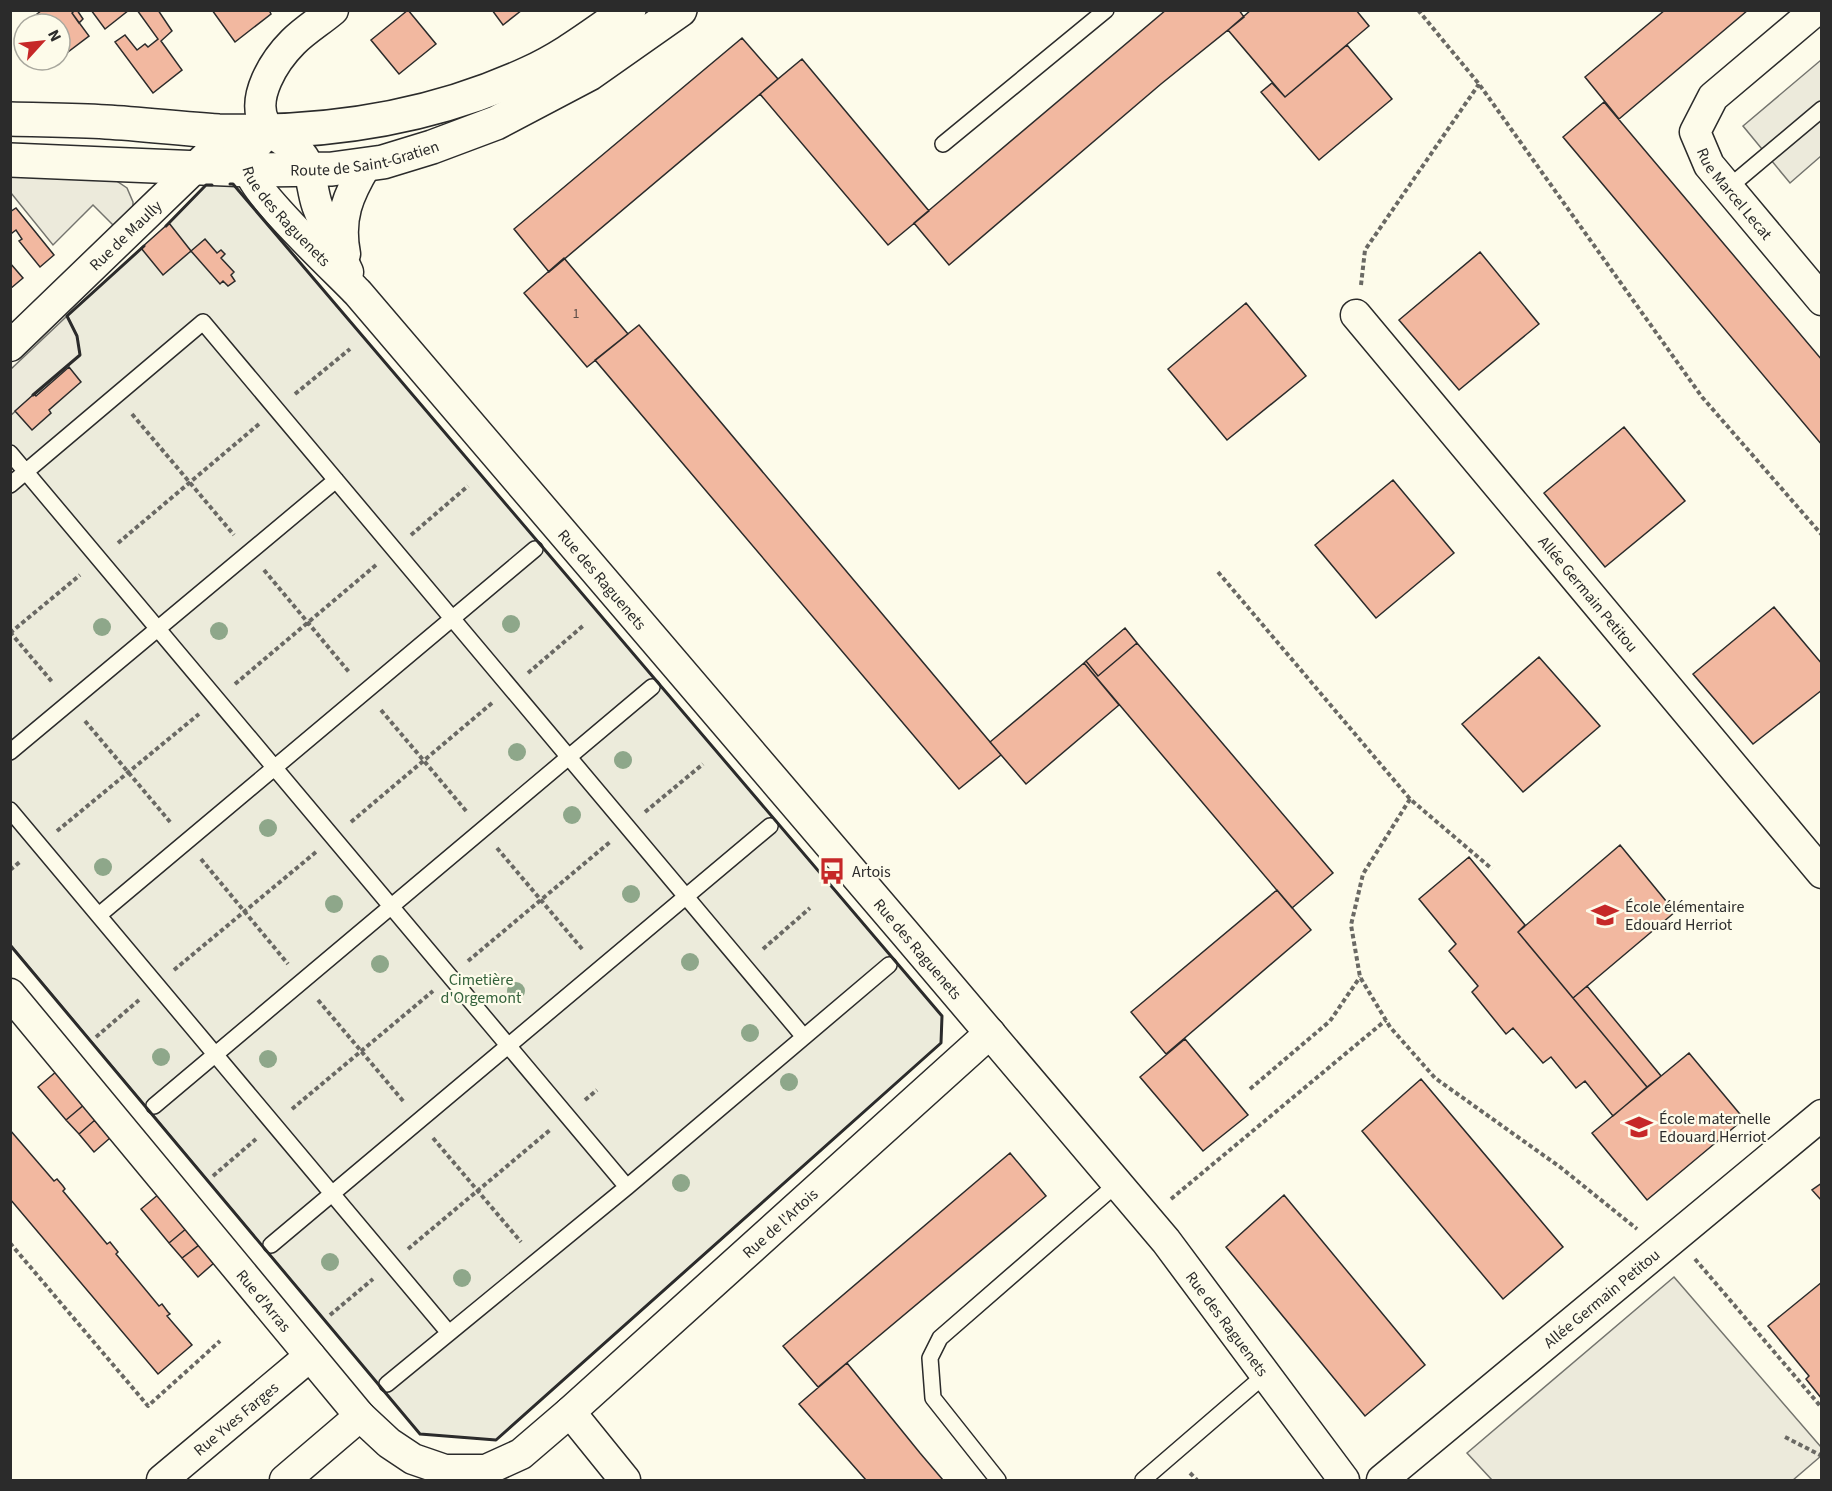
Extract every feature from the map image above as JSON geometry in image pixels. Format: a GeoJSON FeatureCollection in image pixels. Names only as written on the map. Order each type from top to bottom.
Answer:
{"type":"FeatureCollection","features":[{"type":"Feature","properties":{"kind":"main road","name":"Route de Saint-Gratien"},"geometry":{"type":"LineString","coordinates":[[10,118],[259,131],[321,128],[373,121],[414,113],[500,86],[540,68],[629,10]]}},
{"type":"Feature","properties":{"kind":"main road","name":"Route de Saint-Gratien"},"geometry":{"type":"LineString","coordinates":[[10,160],[249,170],[309,170],[366,165],[432,147],[496,123],[588,74],[680,10]]}},
{"type":"Feature","properties":{"kind":"street"},"geometry":{"type":"LineString","coordinates":[[309,170],[304,158],[297,150],[259,131],[264,123],[260,113],[260,104],[263,87],[268,77],[293,42],[333,10]]}},
{"type":"Feature","properties":{"kind":"street","name":"Rue Marcel Lecat"},"geometry":{"type":"LineString","coordinates":[[1816,10],[1713,97],[1695,132],[1709,165],[1821,300]]}},
{"type":"Feature","properties":{"kind":"street","name":"Rue de Maully"},"geometry":{"type":"LineString","coordinates":[[10,346],[221,145],[259,131]]}},
{"type":"Feature","properties":{"kind":"street","name":"Rue des Raguenets"},"geometry":{"type":"LineString","coordinates":[[259,131],[250,157],[249,170],[258,186],[280,212],[354,284],[1148,1218],[1344,1480]]}},
{"type":"Feature","properties":{"kind":"street","name":"Rue des Raguenets"},"geometry":{"type":"LineString","coordinates":[[354,284],[342,240],[342,225],[347,202],[366,165]]}},
{"type":"Feature","properties":{"kind":"street","name":"Rue des Raguenets"},"geometry":{"type":"LineString","coordinates":[[309,170],[319,208],[354,284]]}},
{"type":"Feature","properties":{"kind":"street","name":"Allée Germain Petitou"},"geometry":{"type":"LineString","coordinates":[[1356,315],[1821,873]]}},
{"type":"Feature","properties":{"kind":"street","name":"Rue d'Arras"},"geometry":{"type":"LineString","coordinates":[[10,994],[360,1416],[388,1443],[413,1458],[445,1470],[486,1470],[521,1454],[570,1412]]}},
{"type":"Feature","properties":{"kind":"street","name":"Rue de l'Artois"},"geometry":{"type":"LineString","coordinates":[[570,1412],[990,1033]]}},
{"type":"Feature","properties":{"kind":"street","name":"Allée Germain Petitou"},"geometry":{"type":"LineString","coordinates":[[1382,1480],[1821,1115]]}},
{"type":"Feature","properties":{"kind":"street","name":"Rue Yves Farges"},"geometry":{"type":"LineString","coordinates":[[162,1480],[310,1356]]}},
{"type":"Feature","properties":{"kind":"street"},"geometry":{"type":"LineString","coordinates":[[570,1412],[625,1480]]}},
{"type":"Feature","properties":{"kind":"street"},"geometry":{"type":"LineString","coordinates":[[285,1480],[360,1416]]}},
{"type":"Feature","properties":{"kind":"lane"},"geometry":{"type":"LineString","coordinates":[[943,144],[1106,10]]}},
{"type":"Feature","properties":{"kind":"lane"},"geometry":{"type":"LineString","coordinates":[[1728,188],[1821,109]]}},
{"type":"Feature","properties":{"kind":"lane"},"geometry":{"type":"LineString","coordinates":[[10,485],[203,322],[804,1037]]}},
{"type":"Feature","properties":{"kind":"lane"},"geometry":{"type":"LineString","coordinates":[[10,453],[627,1187]]}},
{"type":"Feature","properties":{"kind":"lane"},"geometry":{"type":"LineString","coordinates":[[10,752],[336,480]]}},
{"type":"Feature","properties":{"kind":"lane"},"geometry":{"type":"LineString","coordinates":[[99,915],[535,549]]}},
{"type":"Feature","properties":{"kind":"lane"},"geometry":{"type":"LineString","coordinates":[[154,1106],[652,687]]}},
{"type":"Feature","properties":{"kind":"lane"},"geometry":{"type":"LineString","coordinates":[[10,810],[449,1333]]}},
{"type":"Feature","properties":{"kind":"lane"},"geometry":{"type":"LineString","coordinates":[[271,1245],[770,826]]}},
{"type":"Feature","properties":{"kind":"lane"},"geometry":{"type":"LineString","coordinates":[[387,1384],[627,1187],[889,965]]}},
{"type":"Feature","properties":{"kind":"lane"},"geometry":{"type":"LineString","coordinates":[[998,1480],[933,1398],[930,1358],[940,1338],[1118,1183]]}},
{"type":"Feature","properties":{"kind":"lane"},"geometry":{"type":"LineString","coordinates":[[1143,1480],[1266,1374]]}},
{"type":"Feature","properties":{"kind":"path"},"geometry":{"type":"LineString","coordinates":[[1418,10],[1479,84],[1702,397],[1821,535]]}},
{"type":"Feature","properties":{"kind":"path"},"geometry":{"type":"LineString","coordinates":[[1356,315],[1365,250],[1479,84]]}},
{"type":"Feature","properties":{"kind":"path"},"geometry":{"type":"LineString","coordinates":[[350,348],[11,633],[537,1261]]}},
{"type":"Feature","properties":{"kind":"path"},"geometry":{"type":"LineString","coordinates":[[10,870],[217,699],[468,486]]}},
{"type":"Feature","properties":{"kind":"path"},"geometry":{"type":"LineString","coordinates":[[1218,572],[1410,799],[1492,869]]}},
{"type":"Feature","properties":{"kind":"path"},"geometry":{"type":"LineString","coordinates":[[1410,799],[1363,874],[1352,925],[1360,977],[1386,1020],[1435,1078],[1560,1167],[1661,1249],[1695,1258],[1821,1408]]}},
{"type":"Feature","properties":{"kind":"path"},"geometry":{"type":"LineString","coordinates":[[743,966],[810,908]]}},
{"type":"Feature","properties":{"kind":"path"},"geometry":{"type":"LineString","coordinates":[[1250,1089],[1330,1021],[1360,977]]}},
{"type":"Feature","properties":{"kind":"path"},"geometry":{"type":"LineString","coordinates":[[1148,1218],[1386,1020]]}},
{"type":"Feature","properties":{"kind":"path"},"geometry":{"type":"LineString","coordinates":[[330,1315],[597,1090]]}},
{"type":"Feature","properties":{"kind":"path"},"geometry":{"type":"LineString","coordinates":[[10,1243],[148,1406],[220,1341]]}},
{"type":"Feature","properties":{"kind":"path"},"geometry":{"type":"LineString","coordinates":[[1785,1437],[1821,1456]]}},
{"type":"Feature","properties":{"kind":"green space","name":"Cimetière d'Orgemont"},"geometry":{"type":"Polygon","coordinates":[[[233,184],[942,1016],[941,1043],[496,1440],[420,1434],[11,945],[10,415],[80,355],[77,336],[67,316],[169,223],[206,185],[233,184]]]}},
{"type":"Feature","properties":{"kind":"shaded area"},"geometry":{"type":"Polygon","coordinates":[[[1821,60],[1821,156],[1790,183],[1743,126],[1821,60]]]}},
{"type":"Feature","properties":{"kind":"shaded area"},"geometry":{"type":"Polygon","coordinates":[[[10,172],[112,178],[127,188],[133,202],[133,214],[117,229],[93,205],[53,245],[11,193],[10,172]]]}},
{"type":"Feature","properties":{"kind":"shaded area"},"geometry":{"type":"Polygon","coordinates":[[[67,316],[77,336],[80,355],[11,415],[11,369],[67,316]]]}},
{"type":"Feature","properties":{"kind":"shaded area"},"geometry":{"type":"Polygon","coordinates":[[[1674,1277],[1821,1447],[1821,1456],[1793,1480],[1492,1480],[1467,1453],[1674,1277]]]}},
{"type":"Feature","properties":{"kind":"building"},"geometry":{"type":"Polygon","coordinates":[[[42,10],[75,10],[72,13],[40,12],[42,10]]]}},
{"type":"Feature","properties":{"kind":"building"},"geometry":{"type":"Polygon","coordinates":[[[77,10],[83,19],[79,23],[72,13],[77,10]]]}},
{"type":"Feature","properties":{"kind":"building"},"geometry":{"type":"Polygon","coordinates":[[[91,10],[129,10],[105,29],[91,10]]]}},
{"type":"Feature","properties":{"kind":"building"},"geometry":{"type":"Polygon","coordinates":[[[137,10],[158,10],[172,31],[161,41],[182,70],[153,93],[115,42],[125,35],[137,50],[145,44],[148,47],[158,39],[137,10]]]}},
{"type":"Feature","properties":{"kind":"building"},"geometry":{"type":"Polygon","coordinates":[[[212,10],[269,10],[271,14],[235,42],[212,10]]]}},
{"type":"Feature","properties":{"kind":"building"},"geometry":{"type":"Polygon","coordinates":[[[408,10],[436,44],[399,74],[371,40],[408,10]]]}},
{"type":"Feature","properties":{"kind":"building"},"geometry":{"type":"Polygon","coordinates":[[[492,10],[522,10],[503,25],[492,10]]]}},
{"type":"Feature","properties":{"kind":"building"},"geometry":{"type":"Polygon","coordinates":[[[1166,10],[1239,10],[1244,17],[1161,84],[949,265],[914,223],[1166,10]]]}},
{"type":"Feature","properties":{"kind":"building"},"geometry":{"type":"Polygon","coordinates":[[[1251,10],[1356,10],[1369,26],[1285,97],[1228,30],[1251,10]]]}},
{"type":"Feature","properties":{"kind":"building"},"geometry":{"type":"Polygon","coordinates":[[[1665,10],[1748,10],[1619,119],[1585,77],[1665,10]]]}},
{"type":"Feature","properties":{"kind":"building"},"geometry":{"type":"Polygon","coordinates":[[[72,13],[89,36],[72,49],[72,13]]]}},
{"type":"Feature","properties":{"kind":"building"},"geometry":{"type":"Polygon","coordinates":[[[742,38],[778,79],[549,272],[514,229],[742,38]]]}},
{"type":"Feature","properties":{"kind":"building"},"geometry":{"type":"Polygon","coordinates":[[[1347,45],[1392,99],[1319,160],[1261,92],[1272,83],[1285,97],[1347,45]]]}},
{"type":"Feature","properties":{"kind":"building"},"geometry":{"type":"Polygon","coordinates":[[[802,59],[929,211],[888,245],[760,94],[802,59]]]}},
{"type":"Feature","properties":{"kind":"building"},"geometry":{"type":"Polygon","coordinates":[[[1604,102],[1822,360],[1822,445],[1563,137],[1604,102]]]}},
{"type":"Feature","properties":{"kind":"building"},"geometry":{"type":"Polygon","coordinates":[[[16,208],[54,255],[40,267],[19,241],[22,239],[16,230],[12,233],[10,231],[10,212],[16,208]]]}},
{"type":"Feature","properties":{"kind":"building"},"geometry":{"type":"Polygon","coordinates":[[[169,223],[191,251],[163,275],[141,248],[169,223]]]}},
{"type":"Feature","properties":{"kind":"building"},"geometry":{"type":"Polygon","coordinates":[[[205,239],[217,253],[221,250],[225,254],[221,258],[234,272],[231,275],[235,281],[228,286],[223,281],[220,284],[191,251],[205,239]]]}},
{"type":"Feature","properties":{"kind":"building"},"geometry":{"type":"Polygon","coordinates":[[[1480,252],[1539,324],[1459,390],[1399,320],[1480,252]]]}},
{"type":"Feature","properties":{"kind":"building"},"geometry":{"type":"Polygon","coordinates":[[[564,258],[628,334],[587,367],[524,293],[564,258]]]}},
{"type":"Feature","properties":{"kind":"building"},"geometry":{"type":"Polygon","coordinates":[[[10,263],[23,278],[10,289],[10,263]]]}},
{"type":"Feature","properties":{"kind":"building"},"geometry":{"type":"Polygon","coordinates":[[[1246,303],[1306,376],[1227,440],[1168,369],[1246,303]]]}},
{"type":"Feature","properties":{"kind":"building"},"geometry":{"type":"Polygon","coordinates":[[[639,325],[1001,755],[959,789],[595,360],[639,325]]]}},
{"type":"Feature","properties":{"kind":"building"},"geometry":{"type":"Polygon","coordinates":[[[69,367],[81,382],[49,410],[51,413],[32,430],[15,411],[69,367]]]}},
{"type":"Feature","properties":{"kind":"building"},"geometry":{"type":"Polygon","coordinates":[[[1624,427],[1685,501],[1605,567],[1544,493],[1624,427]]]}},
{"type":"Feature","properties":{"kind":"building"},"geometry":{"type":"Polygon","coordinates":[[[1393,480],[1454,553],[1376,618],[1315,545],[1393,480]]]}},
{"type":"Feature","properties":{"kind":"building"},"geometry":{"type":"Polygon","coordinates":[[[1774,607],[1822,664],[1822,690],[1753,744],[1693,674],[1774,607]]]}},
{"type":"Feature","properties":{"kind":"building"},"geometry":{"type":"Polygon","coordinates":[[[1125,628],[1137,643],[1098,676],[1086,661],[1125,628]]]}},
{"type":"Feature","properties":{"kind":"building"},"geometry":{"type":"Polygon","coordinates":[[[1137,643],[1333,873],[1292,908],[1084,663],[1086,661],[1098,676],[1137,643]]]}},
{"type":"Feature","properties":{"kind":"building"},"geometry":{"type":"Polygon","coordinates":[[[1539,657],[1600,726],[1523,792],[1462,724],[1539,657]]]}},
{"type":"Feature","properties":{"kind":"building"},"geometry":{"type":"Polygon","coordinates":[[[1084,663],[1119,705],[1026,784],[990,742],[1084,663]]]}},
{"type":"Feature","properties":{"kind":"building"},"geometry":{"type":"Polygon","coordinates":[[[1620,845],[1675,912],[1573,998],[1518,932],[1620,845]]]}},
{"type":"Feature","properties":{"kind":"building"},"geometry":{"type":"Polygon","coordinates":[[[1469,857],[1525,925],[1518,932],[1647,1087],[1613,1116],[1585,1081],[1576,1088],[1551,1057],[1543,1063],[1513,1028],[1506,1034],[1472,992],[1478,986],[1449,951],[1456,944],[1419,899],[1469,857]]]}},
{"type":"Feature","properties":{"kind":"building"},"geometry":{"type":"Polygon","coordinates":[[[1277,890],[1311,930],[1166,1054],[1131,1012],[1277,890]]]}},
{"type":"Feature","properties":{"kind":"building"},"geometry":{"type":"Polygon","coordinates":[[[1587,986],[1661,1076],[1647,1087],[1573,998],[1587,986]]]}},
{"type":"Feature","properties":{"kind":"building"},"geometry":{"type":"Polygon","coordinates":[[[1185,1039],[1248,1115],[1203,1151],[1140,1077],[1185,1039]]]}},
{"type":"Feature","properties":{"kind":"building"},"geometry":{"type":"Polygon","coordinates":[[[1689,1053],[1744,1119],[1647,1200],[1592,1133],[1689,1053]]]}},
{"type":"Feature","properties":{"kind":"building"},"geometry":{"type":"Polygon","coordinates":[[[57,1071],[85,1104],[66,1120],[38,1087],[57,1071]]]}},
{"type":"Feature","properties":{"kind":"building"},"geometry":{"type":"Polygon","coordinates":[[[1421,1079],[1563,1247],[1503,1299],[1362,1131],[1421,1079]]]}},
{"type":"Feature","properties":{"kind":"building"},"geometry":{"type":"Polygon","coordinates":[[[85,1104],[104,1123],[100,1127],[95,1120],[79,1134],[66,1120],[85,1104]]]}},
{"type":"Feature","properties":{"kind":"building"},"geometry":{"type":"Polygon","coordinates":[[[95,1120],[110,1138],[94,1152],[79,1134],[95,1120]]]}},
{"type":"Feature","properties":{"kind":"building"},"geometry":{"type":"Polygon","coordinates":[[[10,1130],[54,1181],[57,1179],[63,1186],[65,1189],[63,1191],[107,1244],[110,1242],[118,1252],[116,1254],[159,1306],[162,1304],[170,1314],[167,1316],[192,1345],[158,1374],[10,1199],[10,1130]]]}},
{"type":"Feature","properties":{"kind":"building"},"geometry":{"type":"Polygon","coordinates":[[[1010,1153],[1046,1196],[818,1387],[783,1346],[1010,1153]]]}},
{"type":"Feature","properties":{"kind":"building"},"geometry":{"type":"Polygon","coordinates":[[[1822,1183],[1822,1201],[1812,1190],[1822,1183]]]}},
{"type":"Feature","properties":{"kind":"building"},"geometry":{"type":"Polygon","coordinates":[[[159,1194],[187,1228],[169,1243],[141,1209],[159,1194]]]}},
{"type":"Feature","properties":{"kind":"building"},"geometry":{"type":"Polygon","coordinates":[[[1284,1195],[1425,1365],[1365,1416],[1226,1247],[1284,1195]]]}},
{"type":"Feature","properties":{"kind":"building"},"geometry":{"type":"Polygon","coordinates":[[[187,1228],[199,1245],[182,1258],[169,1243],[187,1228]]]}},
{"type":"Feature","properties":{"kind":"building"},"geometry":{"type":"Polygon","coordinates":[[[199,1245],[214,1263],[198,1277],[182,1258],[199,1245]]]}},
{"type":"Feature","properties":{"kind":"building"},"geometry":{"type":"Polygon","coordinates":[[[1822,1282],[1822,1399],[1806,1379],[1809,1376],[1768,1326],[1822,1282]]]}},
{"type":"Feature","properties":{"kind":"building"},"geometry":{"type":"Polygon","coordinates":[[[847,1363],[943,1480],[866,1480],[799,1404],[847,1363]]]}},
{"type":"Feature","properties":{"kind":"wall"},"geometry":{"type":"LineString","coordinates":[[10,945],[420,1434],[496,1440],[941,1043],[942,1016],[233,184],[230,184]]}},
{"type":"Feature","properties":{"kind":"wall"},"geometry":{"type":"LineString","coordinates":[[166,226],[206,185],[212,185]]}},
{"type":"Feature","properties":{"kind":"wall"},"geometry":{"type":"LineString","coordinates":[[33,395],[80,355],[77,336],[67,316],[144,246]]}},
{"type":"Feature","properties":{"kind":"place","name":"Artois"},"geometry":{"type":"Point","coordinates":[832,871]}},
{"type":"Feature","properties":{"kind":"place","name":"École élémentaire Edouard Herriot"},"geometry":{"type":"Point","coordinates":[1605,915]}},
{"type":"Feature","properties":{"kind":"place","name":"École maternelle Edouard Herriot"},"geometry":{"type":"Point","coordinates":[1639,1127]}}]}
